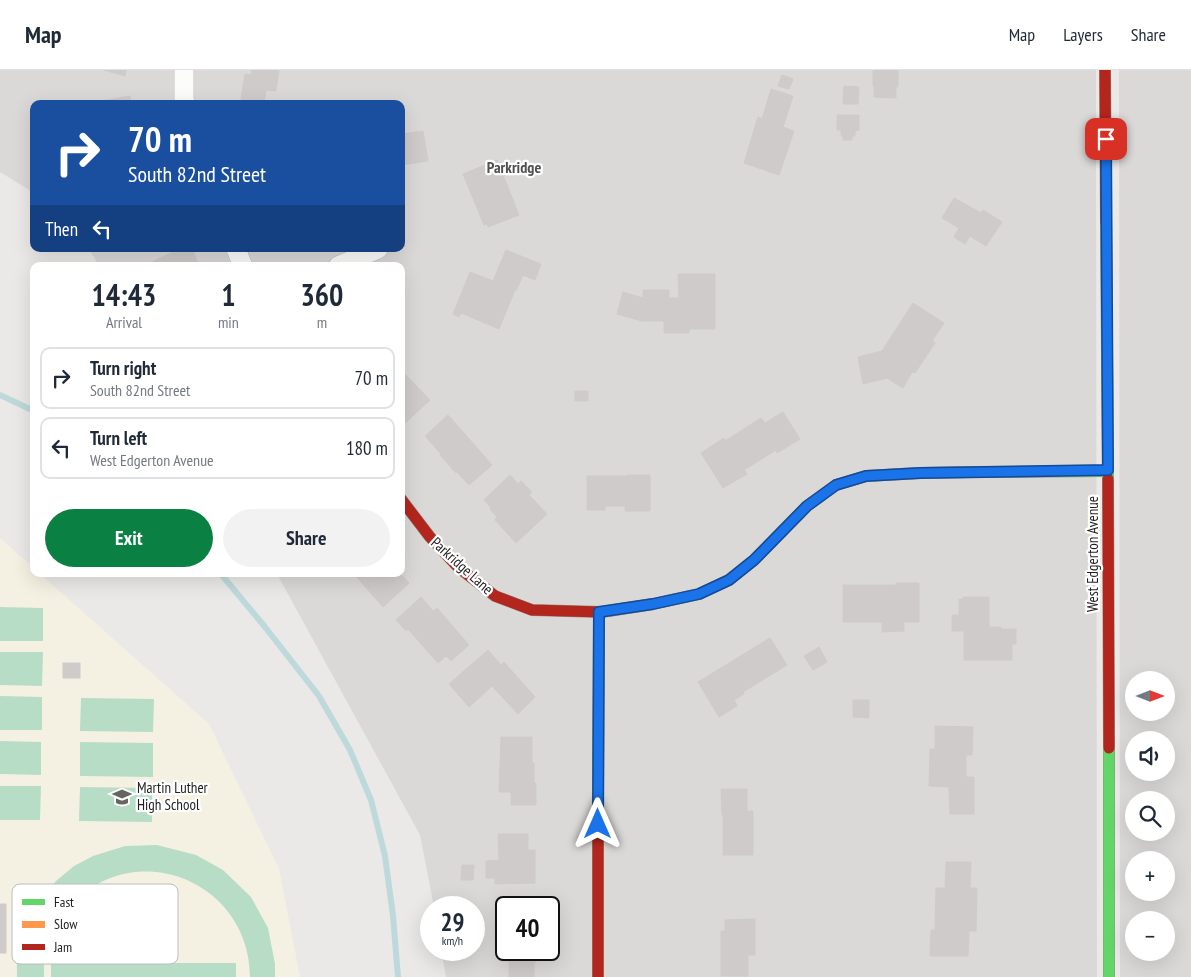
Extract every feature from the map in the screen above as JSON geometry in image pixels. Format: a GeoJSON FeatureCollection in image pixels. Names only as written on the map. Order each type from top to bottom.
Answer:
{"type":"FeatureCollection","features":[{"type":"Feature","properties":{"kind":"street"},"geometry":{"type":"LineString","coordinates":[[184,70],[184,100]]}},
{"type":"Feature","properties":{"kind":"street","name":"West Edgerton Avenue"},"geometry":{"type":"LineString","coordinates":[[1105,70],[1109,977]]}},
{"type":"Feature","properties":{"kind":"street"},"geometry":{"type":"LineString","coordinates":[[347,262],[371,252]]}},
{"type":"Feature","properties":{"kind":"street","name":"Parkridge Lane"},"geometry":{"type":"LineString","coordinates":[[405,504],[430,537],[458,567],[495,596],[532,610],[599,612],[653,604],[699,594],[729,580],[754,560],[807,506],[836,485],[866,476],[920,473],[1108,470]]}},
{"type":"Feature","properties":{"kind":"street"},"geometry":{"type":"LineString","coordinates":[[598,977],[599,612]]}},
{"type":"Feature","properties":{"kind":"shaded area"},"geometry":{"type":"Polygon","coordinates":[[[0,70],[1096,70],[1097,977],[446,977],[443,961],[485,961],[485,896],[432,896],[420,835],[279,577],[405,577],[405,262],[97,262],[91,252],[405,252],[405,100],[30,100],[30,191],[0,172],[0,70]]]}},
{"type":"Feature","properties":{"kind":"shaded area"},"geometry":{"type":"Polygon","coordinates":[[[1119,70],[1191,70],[1191,977],[1120,977],[1119,70]]]}},
{"type":"Feature","properties":{"kind":"shaded area","name":"Martin Luther High School"},"geometry":{"type":"Polygon","coordinates":[[[0,538],[30,564],[30,577],[43,577],[209,724],[279,869],[300,977],[0,977],[0,538]]]}},
{"type":"Feature","properties":{"kind":"green space"},"geometry":{"type":"Polygon","coordinates":[[[0,607],[43,608],[43,641],[0,641],[0,607]]]}},
{"type":"Feature","properties":{"kind":"green space"},"geometry":{"type":"Polygon","coordinates":[[[0,652],[43,652],[42,686],[0,685],[0,652]]]}},
{"type":"Feature","properties":{"kind":"green space"},"geometry":{"type":"Polygon","coordinates":[[[0,696],[42,697],[42,730],[0,730],[0,696]]]}},
{"type":"Feature","properties":{"kind":"green space"},"geometry":{"type":"Polygon","coordinates":[[[81,698],[154,699],[153,732],[80,731],[81,698]]]}},
{"type":"Feature","properties":{"kind":"green space"},"geometry":{"type":"Polygon","coordinates":[[[0,741],[41,742],[41,775],[0,774],[0,741]]]}},
{"type":"Feature","properties":{"kind":"green space"},"geometry":{"type":"Polygon","coordinates":[[[80,742],[153,743],[153,777],[80,776],[80,742]]]}},
{"type":"Feature","properties":{"kind":"green space"},"geometry":{"type":"Polygon","coordinates":[[[0,786],[41,786],[40,820],[0,820],[0,786]]]}},
{"type":"Feature","properties":{"kind":"green space"},"geometry":{"type":"Polygon","coordinates":[[[80,787],[152,788],[152,822],[79,821],[80,787]]]}},
{"type":"Feature","properties":{"kind":"green space"},"geometry":{"type":"Polygon","coordinates":[[[157,845],[196,855],[223,870],[251,897],[268,928],[275,964],[275,977],[250,977],[245,944],[231,916],[211,894],[185,879],[156,872],[126,873],[97,884],[54,884],[74,866],[93,856],[125,846],[157,845]]]}},
{"type":"Feature","properties":{"kind":"green space"},"geometry":{"type":"Polygon","coordinates":[[[236,963],[236,977],[51,977],[51,964],[236,963]]]}},
{"type":"Feature","properties":{"kind":"green space"},"geometry":{"type":"Polygon","coordinates":[[[17,964],[44,964],[44,977],[17,977],[17,964]]]}},
{"type":"Feature","properties":{"kind":"building"},"geometry":{"type":"Polygon","coordinates":[[[104,70],[126,70],[125,76],[104,70]]]}},
{"type":"Feature","properties":{"kind":"building"},"geometry":{"type":"Polygon","coordinates":[[[252,70],[279,70],[276,91],[266,90],[264,100],[241,99],[245,74],[251,75],[252,70]]]}},
{"type":"Feature","properties":{"kind":"building"},"geometry":{"type":"Polygon","coordinates":[[[873,70],[898,70],[896,98],[874,97],[873,70]]]}},
{"type":"Feature","properties":{"kind":"building"},"geometry":{"type":"Polygon","coordinates":[[[782,75],[793,79],[789,89],[778,86],[782,75]]]}},
{"type":"Feature","properties":{"kind":"building"},"geometry":{"type":"Polygon","coordinates":[[[844,86],[859,87],[858,104],[843,104],[844,86]]]}},
{"type":"Feature","properties":{"kind":"building"},"geometry":{"type":"Polygon","coordinates":[[[771,89],[793,96],[783,127],[794,131],[779,175],[744,163],[758,117],[762,119],[771,89]]]}},
{"type":"Feature","properties":{"kind":"building"},"geometry":{"type":"Polygon","coordinates":[[[130,96],[130,100],[107,100],[130,96]]]}},
{"type":"Feature","properties":{"kind":"building"},"geometry":{"type":"Polygon","coordinates":[[[837,115],[859,115],[859,130],[855,131],[855,136],[852,136],[852,140],[843,140],[841,130],[837,130],[837,115]]]}},
{"type":"Feature","properties":{"kind":"building"},"geometry":{"type":"Polygon","coordinates":[[[423,131],[428,161],[405,164],[405,134],[423,131]]]}},
{"type":"Feature","properties":{"kind":"building"},"geometry":{"type":"Polygon","coordinates":[[[497,160],[519,215],[488,227],[487,224],[484,225],[463,174],[497,160]]]}},
{"type":"Feature","properties":{"kind":"building"},"geometry":{"type":"Polygon","coordinates":[[[954,198],[981,213],[983,210],[1002,222],[986,246],[970,236],[965,244],[954,237],[959,228],[942,218],[954,198]]]}},
{"type":"Feature","properties":{"kind":"building"},"geometry":{"type":"Polygon","coordinates":[[[506,250],[541,264],[535,280],[523,275],[499,329],[461,313],[459,317],[453,314],[470,272],[493,281],[506,250]]]}},
{"type":"Feature","properties":{"kind":"building"},"geometry":{"type":"Polygon","coordinates":[[[173,252],[193,252],[198,262],[153,262],[173,252]]]}},
{"type":"Feature","properties":{"kind":"building"},"geometry":{"type":"Polygon","coordinates":[[[678,274],[715,274],[715,329],[689,329],[689,333],[664,333],[664,321],[642,321],[617,314],[623,292],[643,298],[643,290],[669,290],[669,298],[679,298],[678,274]]]}},
{"type":"Feature","properties":{"kind":"building"},"geometry":{"type":"Polygon","coordinates":[[[913,303],[944,323],[932,341],[935,343],[915,373],[912,372],[903,388],[887,378],[863,384],[858,357],[882,351],[913,303]]]}},
{"type":"Feature","properties":{"kind":"building"},"geometry":{"type":"Polygon","coordinates":[[[405,374],[430,400],[405,423],[405,374]]]}},
{"type":"Feature","properties":{"kind":"building"},"geometry":{"type":"Polygon","coordinates":[[[575,391],[588,391],[588,401],[575,401],[575,391]]]}},
{"type":"Feature","properties":{"kind":"building"},"geometry":{"type":"Polygon","coordinates":[[[783,412],[800,439],[777,453],[776,450],[744,470],[747,474],[723,488],[701,453],[724,438],[725,441],[761,418],[765,423],[783,412]]]}},
{"type":"Feature","properties":{"kind":"building"},"geometry":{"type":"Polygon","coordinates":[[[448,415],[492,465],[469,485],[456,473],[425,436],[448,415]]]}},
{"type":"Feature","properties":{"kind":"building"},"geometry":{"type":"Polygon","coordinates":[[[510,475],[518,484],[521,481],[532,492],[529,495],[547,514],[516,543],[495,520],[497,517],[484,500],[510,475]]]}},
{"type":"Feature","properties":{"kind":"building"},"geometry":{"type":"Polygon","coordinates":[[[650,475],[650,511],[625,511],[625,506],[605,506],[605,510],[587,510],[587,476],[650,475]]]}},
{"type":"Feature","properties":{"kind":"building"},"geometry":{"type":"Polygon","coordinates":[[[357,577],[404,577],[409,583],[383,607],[357,577]]]}},
{"type":"Feature","properties":{"kind":"building"},"geometry":{"type":"Polygon","coordinates":[[[896,583],[919,583],[919,622],[904,622],[904,631],[882,632],[882,622],[843,622],[843,585],[896,585],[896,583]]]}},
{"type":"Feature","properties":{"kind":"building"},"geometry":{"type":"Polygon","coordinates":[[[421,597],[433,611],[437,608],[469,645],[451,661],[446,656],[438,663],[408,629],[406,631],[396,620],[421,597]]]}},
{"type":"Feature","properties":{"kind":"building"},"geometry":{"type":"Polygon","coordinates":[[[963,597],[989,597],[989,627],[1016,629],[1016,644],[1012,644],[1012,660],[964,660],[964,631],[952,631],[952,615],[959,615],[959,599],[963,599],[963,597]]]}},
{"type":"Feature","properties":{"kind":"building"},"geometry":{"type":"Polygon","coordinates":[[[770,638],[787,665],[743,692],[744,694],[734,700],[737,706],[719,717],[698,682],[770,638]]]}},
{"type":"Feature","properties":{"kind":"building"},"geometry":{"type":"Polygon","coordinates":[[[819,647],[827,662],[813,670],[804,656],[819,647]]]}},
{"type":"Feature","properties":{"kind":"building"},"geometry":{"type":"Polygon","coordinates":[[[488,650],[501,665],[504,662],[535,697],[518,714],[492,686],[469,707],[449,684],[488,650]]]}},
{"type":"Feature","properties":{"kind":"building"},"geometry":{"type":"Polygon","coordinates":[[[63,663],[80,663],[80,678],[63,678],[63,663]]]}},
{"type":"Feature","properties":{"kind":"building"},"geometry":{"type":"Polygon","coordinates":[[[853,700],[869,700],[869,718],[853,717],[853,700]]]}},
{"type":"Feature","properties":{"kind":"building"},"geometry":{"type":"Polygon","coordinates":[[[935,726],[973,727],[972,755],[966,755],[966,777],[974,777],[974,814],[950,814],[949,787],[929,786],[930,749],[935,749],[935,726]]]}},
{"type":"Feature","properties":{"kind":"building"},"geometry":{"type":"Polygon","coordinates":[[[501,737],[532,737],[532,763],[534,763],[534,783],[536,783],[536,805],[511,805],[511,792],[499,792],[501,737]]]}},
{"type":"Feature","properties":{"kind":"building"},"geometry":{"type":"Polygon","coordinates":[[[721,789],[747,789],[747,811],[753,811],[753,855],[723,855],[721,789]]]}},
{"type":"Feature","properties":{"kind":"building"},"geometry":{"type":"Polygon","coordinates":[[[498,834],[528,834],[528,850],[535,850],[535,883],[495,884],[495,878],[486,878],[486,861],[499,860],[498,834]]]}},
{"type":"Feature","properties":{"kind":"building"},"geometry":{"type":"Polygon","coordinates":[[[946,862],[971,862],[970,888],[977,888],[976,931],[969,931],[968,956],[930,956],[931,930],[935,930],[936,888],[945,888],[946,862]]]}},
{"type":"Feature","properties":{"kind":"building"},"geometry":{"type":"Polygon","coordinates":[[[462,865],[474,865],[473,880],[461,880],[462,865]]]}},
{"type":"Feature","properties":{"kind":"building"},"geometry":{"type":"Polygon","coordinates":[[[0,904],[6,904],[6,953],[0,953],[0,904]]]}},
{"type":"Feature","properties":{"kind":"building"},"geometry":{"type":"Polygon","coordinates":[[[755,919],[755,955],[748,955],[748,976],[721,976],[721,931],[725,931],[725,920],[755,919]]]}},
{"type":"Feature","properties":{"kind":"building"},"geometry":{"type":"Polygon","coordinates":[[[509,961],[536,961],[534,962],[534,977],[509,977],[509,961]]]}},
{"type":"Feature","properties":{"kind":"waterway"},"geometry":{"type":"LineString","coordinates":[[0,395],[30,409]]}},
{"type":"Feature","properties":{"kind":"waterway"},"geometry":{"type":"LineString","coordinates":[[223,577],[319,696],[350,750],[371,800],[385,856],[393,916],[398,977]]}},
{"type":"Feature","properties":{"kind":"traffic: fast"},"geometry":{"type":"LineString","coordinates":[[1106,223],[1108,479]]}},
{"type":"Feature","properties":{"kind":"traffic: fast"},"geometry":{"type":"LineString","coordinates":[[972,472],[1108,471]]}},
{"type":"Feature","properties":{"kind":"traffic: fast"},"geometry":{"type":"LineString","coordinates":[[598,805],[599,612]]}},
{"type":"Feature","properties":{"kind":"traffic: fast"},"geometry":{"type":"LineString","coordinates":[[1109,748],[1109,977]]}},
{"type":"Feature","properties":{"kind":"traffic: slow"},"geometry":{"type":"LineString","coordinates":[[602,612],[699,594],[729,580],[754,560],[807,506],[836,485],[866,476],[972,472]]}},
{"type":"Feature","properties":{"kind":"traffic: jam"},"geometry":{"type":"LineString","coordinates":[[1105,70],[1106,223]]}},
{"type":"Feature","properties":{"kind":"traffic: jam"},"geometry":{"type":"LineString","coordinates":[[1108,479],[1109,748]]}},
{"type":"Feature","properties":{"kind":"traffic: jam"},"geometry":{"type":"LineString","coordinates":[[405,504],[430,537],[458,567],[495,596],[532,610],[602,612]]}},
{"type":"Feature","properties":{"kind":"traffic: jam"},"geometry":{"type":"LineString","coordinates":[[598,805],[598,977]]}},
{"type":"Feature","properties":{"kind":"place","name":"Martin Luther High School"},"geometry":{"type":"Point","coordinates":[122,797]}},
{"type":"Feature","properties":{"kind":"district","name":"Parkridge"},"geometry":{"type":"Point","coordinates":[514,167]}},
{"type":"Feature","properties":{"kind":"route"},"geometry":{"type":"LineString","coordinates":[[598,824],[599,612],[653,604],[699,594],[729,580],[754,560],[807,506],[836,485],[866,476],[920,473],[1108,470],[1106,139]]}}]}
